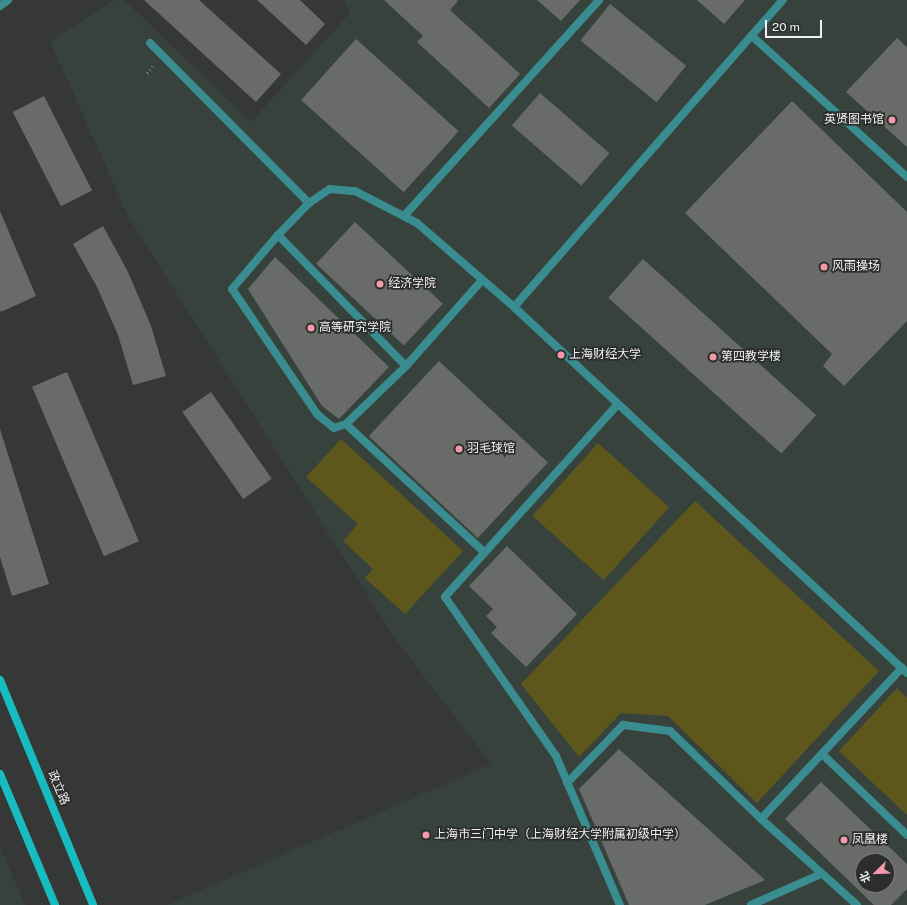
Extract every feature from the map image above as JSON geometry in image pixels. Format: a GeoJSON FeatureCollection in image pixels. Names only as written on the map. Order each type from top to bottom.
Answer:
{"type":"FeatureCollection","features":[{"type":"Feature","properties":{"kind":"main road","name":"政立路"},"geometry":{"type":"LineString","coordinates":[[0,680],[94,905]]}},
{"type":"Feature","properties":{"kind":"main road"},"geometry":{"type":"LineString","coordinates":[[0,774],[55,905]]}},
{"type":"Feature","properties":{"kind":"street"},"geometry":{"type":"LineString","coordinates":[[0,6],[8,0]]}},
{"type":"Feature","properties":{"kind":"street"},"geometry":{"type":"LineString","coordinates":[[404,216],[599,0]]}},
{"type":"Feature","properties":{"kind":"street"},"geometry":{"type":"LineString","coordinates":[[514,307],[783,0]]}},
{"type":"Feature","properties":{"kind":"street"},"geometry":{"type":"LineString","coordinates":[[752,36],[907,177]]}},
{"type":"Feature","properties":{"kind":"street"},"geometry":{"type":"LineString","coordinates":[[150,43],[309,203]]}},
{"type":"Feature","properties":{"kind":"street"},"geometry":{"type":"LineString","coordinates":[[482,280],[406,366],[346,424],[334,428],[317,414],[232,289],[278,235],[309,203],[330,189],[355,191],[417,223],[514,307],[905,671],[822,754],[761,819]]}},
{"type":"Feature","properties":{"kind":"street"},"geometry":{"type":"LineString","coordinates":[[278,235],[406,366]]}},
{"type":"Feature","properties":{"kind":"street"},"geometry":{"type":"LineString","coordinates":[[618,404],[444,597],[556,756],[620,905]]}},
{"type":"Feature","properties":{"kind":"street"},"geometry":{"type":"LineString","coordinates":[[346,424],[484,552]]}},
{"type":"Feature","properties":{"kind":"street"},"geometry":{"type":"LineString","coordinates":[[567,783],[624,725],[670,731],[761,819],[857,905]]}},
{"type":"Feature","properties":{"kind":"street"},"geometry":{"type":"LineString","coordinates":[[822,754],[907,835]]}},
{"type":"Feature","properties":{"kind":"street"},"geometry":{"type":"LineString","coordinates":[[751,905],[821,874]]}},
{"type":"Feature","properties":{"kind":"shaded area","name":"上海财经大学"},"geometry":{"type":"Polygon","coordinates":[[[115,0],[124,0],[251,122],[350,13],[344,0],[907,0],[907,905],[167,905],[491,764],[394,637],[129,218],[50,41],[115,0]]]}},
{"type":"Feature","properties":{"kind":"shaded area"},"geometry":{"type":"Polygon","coordinates":[[[341,439],[463,551],[405,614],[365,578],[373,569],[343,541],[358,524],[306,477],[341,439]]]}},
{"type":"Feature","properties":{"kind":"shaded area"},"geometry":{"type":"Polygon","coordinates":[[[598,443],[669,507],[604,580],[532,516],[598,443]]]}},
{"type":"Feature","properties":{"kind":"shaded area"},"geometry":{"type":"Polygon","coordinates":[[[695,501],[879,671],[757,803],[668,716],[621,713],[579,757],[521,684],[695,501]]]}},
{"type":"Feature","properties":{"kind":"shaded area"},"geometry":{"type":"Polygon","coordinates":[[[897,688],[907,698],[907,815],[839,751],[897,688]]]}},
{"type":"Feature","properties":{"kind":"shaded area"},"geometry":{"type":"Polygon","coordinates":[[[0,847],[25,905],[0,905],[0,847]]]}},
{"type":"Feature","properties":{"kind":"building"},"geometry":{"type":"Polygon","coordinates":[[[144,0],[199,0],[281,74],[256,102],[144,0]]]}},
{"type":"Feature","properties":{"kind":"building"},"geometry":{"type":"Polygon","coordinates":[[[257,0],[300,0],[325,24],[306,45],[257,0]]]}},
{"type":"Feature","properties":{"kind":"building"},"geometry":{"type":"Polygon","coordinates":[[[384,0],[458,1],[450,10],[520,74],[489,108],[417,42],[423,36],[384,0]]]}},
{"type":"Feature","properties":{"kind":"building"},"geometry":{"type":"Polygon","coordinates":[[[537,0],[580,0],[561,21],[537,0]]]}},
{"type":"Feature","properties":{"kind":"building"},"geometry":{"type":"Polygon","coordinates":[[[697,0],[745,0],[724,24],[697,0]]]}},
{"type":"Feature","properties":{"kind":"building"},"geometry":{"type":"Polygon","coordinates":[[[610,4],[686,66],[657,102],[580,41],[610,4]]]}},
{"type":"Feature","properties":{"kind":"building","name":"英贤图书馆"},"geometry":{"type":"Polygon","coordinates":[[[897,38],[907,47],[907,147],[846,92],[897,38]]]}},
{"type":"Feature","properties":{"kind":"building"},"geometry":{"type":"Polygon","coordinates":[[[356,39],[459,131],[404,192],[301,100],[356,39]]]}},
{"type":"Feature","properties":{"kind":"building"},"geometry":{"type":"Polygon","coordinates":[[[540,93],[609,153],[581,186],[512,125],[540,93]]]}},
{"type":"Feature","properties":{"kind":"building"},"geometry":{"type":"Polygon","coordinates":[[[44,96],[92,190],[61,206],[13,112],[44,96]]]}},
{"type":"Feature","properties":{"kind":"building","name":"风雨操场"},"geometry":{"type":"Polygon","coordinates":[[[792,101],[907,212],[907,321],[844,386],[823,366],[832,354],[685,213],[792,101]]]}},
{"type":"Feature","properties":{"kind":"building"},"geometry":{"type":"Polygon","coordinates":[[[0,211],[36,296],[1,312],[0,310],[0,211]]]}},
{"type":"Feature","properties":{"kind":"building","name":"经济学院"},"geometry":{"type":"Polygon","coordinates":[[[355,222],[443,304],[404,346],[316,264],[355,222]]]}},
{"type":"Feature","properties":{"kind":"building"},"geometry":{"type":"Polygon","coordinates":[[[103,226],[128,272],[151,326],[166,376],[133,385],[118,335],[97,287],[73,244],[103,226]]]}},
{"type":"Feature","properties":{"kind":"building","name":"高等研究学院"},"geometry":{"type":"Polygon","coordinates":[[[275,257],[389,367],[339,419],[322,406],[248,289],[275,257]]]}},
{"type":"Feature","properties":{"kind":"building","name":"第四教学楼"},"geometry":{"type":"Polygon","coordinates":[[[643,259],[816,415],[781,454],[608,298],[643,259]]]}},
{"type":"Feature","properties":{"kind":"building","name":"羽毛球馆"},"geometry":{"type":"Polygon","coordinates":[[[439,361],[548,463],[478,538],[369,436],[439,361]]]}},
{"type":"Feature","properties":{"kind":"building"},"geometry":{"type":"Polygon","coordinates":[[[67,372],[139,541],[104,556],[32,387],[67,372]]]}},
{"type":"Feature","properties":{"kind":"building"},"geometry":{"type":"Polygon","coordinates":[[[211,392],[272,479],[243,499],[182,412],[211,392]]]}},
{"type":"Feature","properties":{"kind":"building"},"geometry":{"type":"Polygon","coordinates":[[[0,429],[49,584],[12,596],[0,557],[0,429]]]}},
{"type":"Feature","properties":{"kind":"building"},"geometry":{"type":"Polygon","coordinates":[[[507,546],[577,614],[526,667],[491,633],[497,627],[486,616],[493,609],[469,586],[507,546]]]}},
{"type":"Feature","properties":{"kind":"building"},"geometry":{"type":"Polygon","coordinates":[[[619,749],[765,880],[705,905],[629,905],[579,789],[619,749]]]}},
{"type":"Feature","properties":{"kind":"building","name":"凤凰楼"},"geometry":{"type":"Polygon","coordinates":[[[821,782],[907,864],[907,889],[891,905],[874,905],[862,893],[895,893],[895,853],[855,853],[855,887],[785,819],[821,782]]]}},
{"type":"Feature","properties":{"kind":"place","name":"英贤图书馆"},"geometry":{"type":"Point","coordinates":[892,120]}},
{"type":"Feature","properties":{"kind":"place","name":"风雨操场"},"geometry":{"type":"Point","coordinates":[824,267]}},
{"type":"Feature","properties":{"kind":"place","name":"经济学院"},"geometry":{"type":"Point","coordinates":[380,284]}},
{"type":"Feature","properties":{"kind":"place","name":"高等研究学院"},"geometry":{"type":"Point","coordinates":[311,328]}},
{"type":"Feature","properties":{"kind":"place","name":"上海财经大学"},"geometry":{"type":"Point","coordinates":[561,355]}},
{"type":"Feature","properties":{"kind":"place","name":"第四教学楼"},"geometry":{"type":"Point","coordinates":[713,357]}},
{"type":"Feature","properties":{"kind":"place","name":"羽毛球馆"},"geometry":{"type":"Point","coordinates":[459,449]}},
{"type":"Feature","properties":{"kind":"place","name":"上海市三门中学（上海财经大学附属初级中学）"},"geometry":{"type":"Point","coordinates":[426,835]}},
{"type":"Feature","properties":{"kind":"place","name":"凤凰楼"},"geometry":{"type":"Point","coordinates":[844,840]}}]}
